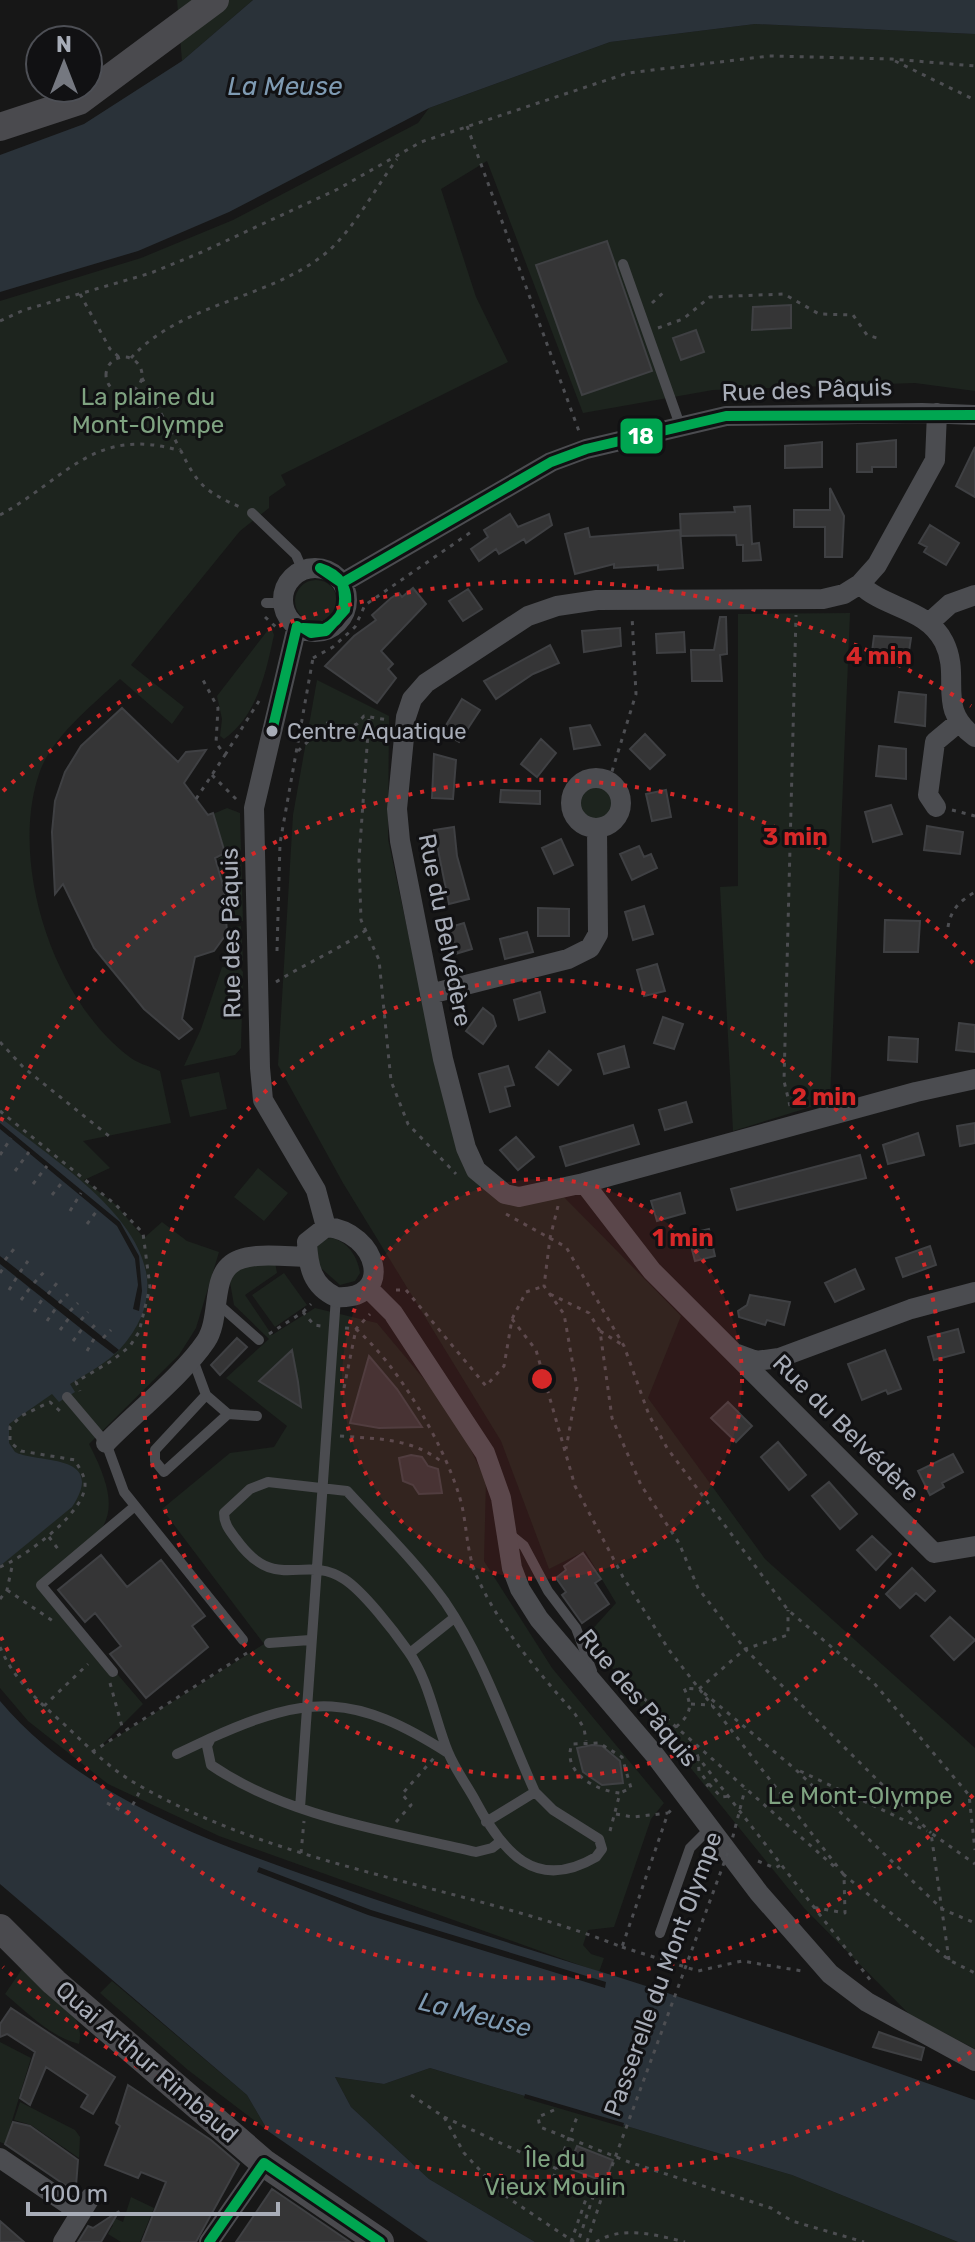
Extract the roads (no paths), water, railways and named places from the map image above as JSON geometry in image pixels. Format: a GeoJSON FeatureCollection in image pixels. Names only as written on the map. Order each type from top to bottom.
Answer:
{"type":"FeatureCollection","features":[{"type":"Feature","properties":{"kind":"main road"},"geometry":{"type":"LineString","coordinates":[[0,127],[79,101],[215,0]]}},
{"type":"Feature","properties":{"kind":"main road","name":"Quai Arthur Rimbaud"},"geometry":{"type":"LineString","coordinates":[[0,1928],[54,1982],[264,2163],[380,2242]]}},
{"type":"Feature","properties":{"kind":"street"},"geometry":{"type":"LineString","coordinates":[[937,413],[935,460],[877,565],[860,584],[872,596],[911,611],[929,623],[944,642],[949,659],[951,709],[975,737]]}},
{"type":"Feature","properties":{"kind":"street","name":"Rue des Pâquis"},"geometry":{"type":"LineString","coordinates":[[342,583],[551,462],[586,449],[726,416],[975,415]]}},
{"type":"Feature","properties":{"kind":"street"},"geometry":{"type":"LineString","coordinates":[[320,568],[342,583],[347,604],[337,623],[318,632],[297,626],[269,606],[303,571],[320,568]]}},
{"type":"Feature","properties":{"kind":"street","name":"Rue du Belvédère"},"geometry":{"type":"LineString","coordinates":[[860,584],[844,594],[823,599],[632,600],[557,606],[528,616],[426,683],[412,699],[406,717],[397,809],[430,994],[466,1148],[476,1170],[505,1194],[519,1197],[584,1183],[652,1271],[934,1553],[975,1546]]}},
{"type":"Feature","properties":{"kind":"street"},"geometry":{"type":"LineString","coordinates":[[929,623],[950,604],[975,595]]}},
{"type":"Feature","properties":{"kind":"street","name":"Rue des Pâquis"},"geometry":{"type":"LineString","coordinates":[[297,626],[254,808],[260,1068],[263,1100],[316,1190],[326,1227]]}},
{"type":"Feature","properties":{"kind":"street"},"geometry":{"type":"LineString","coordinates":[[936,807],[928,795],[935,742],[959,722]]}},
{"type":"Feature","properties":{"kind":"street"},"geometry":{"type":"LineString","coordinates":[[601,778],[609,781],[620,794],[621,810],[612,823],[597,829],[588,827],[575,817],[570,801],[577,785],[584,780],[601,778]]}},
{"type":"Feature","properties":{"kind":"street"},"geometry":{"type":"LineString","coordinates":[[430,994],[568,959],[590,948],[598,934],[597,829]]}},
{"type":"Feature","properties":{"kind":"street"},"geometry":{"type":"LineString","coordinates":[[584,1183],[975,1079]]}},
{"type":"Feature","properties":{"kind":"street"},"geometry":{"type":"LineString","coordinates":[[326,1227],[348,1230],[366,1247],[382,1293],[336,1297],[315,1281],[307,1257],[307,1242],[326,1227]]}},
{"type":"Feature","properties":{"kind":"street"},"geometry":{"type":"LineString","coordinates":[[106,1443],[192,1357],[216,1321],[224,1273],[231,1264],[247,1258],[307,1257]]}},
{"type":"Feature","properties":{"kind":"street"},"geometry":{"type":"LineString","coordinates":[[733,1353],[756,1361],[779,1358],[911,1309],[975,1292]]}},
{"type":"Feature","properties":{"kind":"street","name":"Rue des Pâquis"},"geometry":{"type":"LineString","coordinates":[[382,1293],[485,1453],[501,1498],[505,1531],[520,1589],[599,1692],[694,1794],[708,1830],[820,1962],[855,1995],[975,2061]]}},
{"type":"Feature","properties":{"kind":"street"},"geometry":{"type":"LineString","coordinates":[[0,2158],[86,2205],[63,2242]]}},
{"type":"Feature","properties":{"kind":"street"},"geometry":{"type":"LineString","coordinates":[[209,2242],[264,2163]]}},
{"type":"Feature","properties":{"kind":"lane"},"geometry":{"type":"LineString","coordinates":[[623,264],[681,428]]}},
{"type":"Feature","properties":{"kind":"lane"},"geometry":{"type":"LineString","coordinates":[[252,513],[296,555],[303,571]]}},
{"type":"Feature","properties":{"kind":"lane"},"geometry":{"type":"LineString","coordinates":[[302,1809],[310,1640],[336,1297]]}},
{"type":"Feature","properties":{"kind":"lane"},"geometry":{"type":"LineString","coordinates":[[217,1303],[259,1340]]}},
{"type":"Feature","properties":{"kind":"lane"},"geometry":{"type":"LineString","coordinates":[[192,1357],[206,1395],[228,1414],[257,1416]]}},
{"type":"Feature","properties":{"kind":"lane"},"geometry":{"type":"LineString","coordinates":[[206,1395],[155,1450],[155,1461],[164,1472],[228,1414]]}},
{"type":"Feature","properties":{"kind":"lane"},"geometry":{"type":"LineString","coordinates":[[70,1400],[106,1443],[124,1492],[243,1640]]}},
{"type":"Feature","properties":{"kind":"lane"},"geometry":{"type":"LineString","coordinates":[[259,1484],[321,1486],[347,1491],[413,1562],[454,1618],[472,1650],[535,1792],[553,1810],[596,1836],[602,1844],[599,1854],[564,1869],[531,1868],[501,1841],[486,1822],[445,1751],[438,1717],[410,1653],[341,1577],[256,1564],[224,1516],[229,1506],[259,1484]]}},
{"type":"Feature","properties":{"kind":"lane"},"geometry":{"type":"LineString","coordinates":[[113,1672],[41,1585],[135,1506]]}},
{"type":"Feature","properties":{"kind":"lane"},"geometry":{"type":"LineString","coordinates":[[505,1531],[524,1546],[548,1591],[576,1628],[599,1692]]}},
{"type":"Feature","properties":{"kind":"lane"},"geometry":{"type":"LineString","coordinates":[[410,1653],[454,1618]]}},
{"type":"Feature","properties":{"kind":"lane"},"geometry":{"type":"LineString","coordinates":[[269,1643],[310,1640]]}},
{"type":"Feature","properties":{"kind":"lane"},"geometry":{"type":"LineString","coordinates":[[177,1754],[258,1717],[306,1706],[381,1716],[445,1751]]}},
{"type":"Feature","properties":{"kind":"lane"},"geometry":{"type":"LineString","coordinates":[[211,1738],[207,1746],[211,1765],[302,1809],[476,1852],[492,1848],[501,1841]]}},
{"type":"Feature","properties":{"kind":"lane"},"geometry":{"type":"LineString","coordinates":[[486,1822],[535,1792]]}},
{"type":"Feature","properties":{"kind":"lane"},"geometry":{"type":"LineString","coordinates":[[660,1933],[690,1848],[708,1830]]}},
{"type":"Feature","properties":{"kind":"water","name":"La Meuse"},"geometry":{"type":"Polygon","coordinates":[[[253,0],[975,0],[975,34],[755,24],[610,42],[429,108],[229,212],[138,251],[0,292],[0,155],[84,124],[182,61],[253,0]]]}},
{"type":"Feature","properties":{"kind":"water"},"geometry":{"type":"Polygon","coordinates":[[[0,1117],[89,1188],[117,1216],[137,1247],[147,1279],[142,1313],[120,1349],[103,1364],[70,1384],[75,1392],[59,1402],[52,1394],[9,1424],[9,1443],[15,1452],[65,1463],[76,1469],[81,1477],[81,1489],[72,1507],[0,1566],[0,1117]]]}},
{"type":"Feature","properties":{"kind":"water"},"geometry":{"type":"Polygon","coordinates":[[[0,1701],[32,1735],[68,1764],[107,1790],[191,1832],[359,1894],[666,1992],[975,2100],[975,2242],[958,2242],[792,2175],[430,2068],[384,2084],[335,2077],[351,2107],[429,2179],[535,2242],[428,2242],[268,2131],[247,2095],[0,1884],[0,1701]]]}},
{"type":"Feature","properties":{"kind":"place","name":"Centre Aquatique"},"geometry":{"type":"Point","coordinates":[272,731]}},
{"type":"Feature","properties":{"kind":"park label","name":"La plaine du Mont-Olympe"},"geometry":{"type":"Point","coordinates":[148,411]}},
{"type":"Feature","properties":{"kind":"park label","name":"Le Mont-Olympe"},"geometry":{"type":"Point","coordinates":[860,1796]}},
{"type":"Feature","properties":{"kind":"park label","name":"Île du Vieux Moulin"},"geometry":{"type":"Point","coordinates":[555,2173]}}]}
